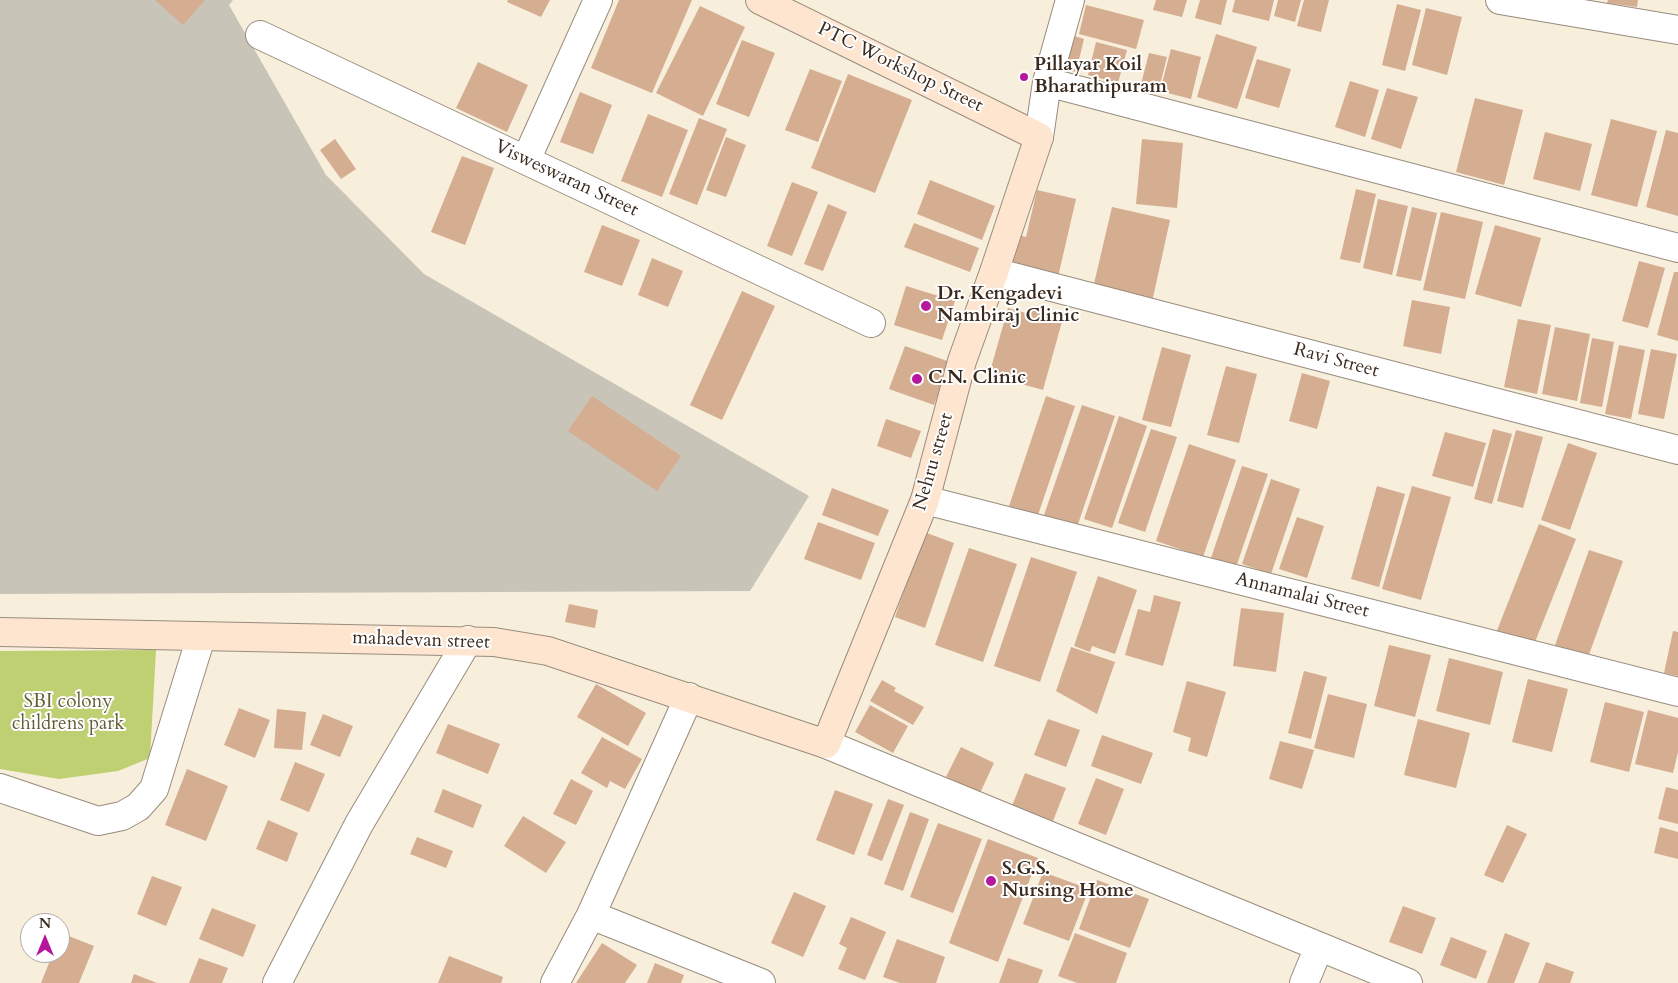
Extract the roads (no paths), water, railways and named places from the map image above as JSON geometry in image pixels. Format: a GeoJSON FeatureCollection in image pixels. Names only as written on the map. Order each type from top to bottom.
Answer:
{"type":"FeatureCollection","features":[{"type":"Feature","properties":{"kind":"street"},"geometry":{"type":"LineString","coordinates":[[526,160],[598,0]]}},
{"type":"Feature","properties":{"kind":"street","name":"PTC Workshop Street"},"geometry":{"type":"LineString","coordinates":[[760,0],[1040,137]]}},
{"type":"Feature","properties":{"kind":"street","name":"Nehru street"},"geometry":{"type":"LineString","coordinates":[[826,744],[925,500],[962,361],[1040,137],[1047,82],[1070,0]]}},
{"type":"Feature","properties":{"kind":"street"},"geometry":{"type":"LineString","coordinates":[[1500,0],[1678,30]]}},
{"type":"Feature","properties":{"kind":"street","name":"Visweswaran Street"},"geometry":{"type":"LineString","coordinates":[[260,35],[871,323]]}},
{"type":"Feature","properties":{"kind":"street"},"geometry":{"type":"LineString","coordinates":[[1047,82],[1678,248]]}},
{"type":"Feature","properties":{"kind":"street","name":"Ravi Street"},"geometry":{"type":"LineString","coordinates":[[994,272],[1678,450]]}},
{"type":"Feature","properties":{"kind":"street","name":"Annamalai Street"},"geometry":{"type":"LineString","coordinates":[[925,500],[1678,692]]}},
{"type":"Feature","properties":{"kind":"street","name":"mahadevan street"},"geometry":{"type":"LineString","coordinates":[[0,632],[201,637],[468,640],[548,651],[826,744]]}},
{"type":"Feature","properties":{"kind":"street"},"geometry":{"type":"LineString","coordinates":[[0,788],[98,821],[122,816],[138,807],[154,789],[201,637]]}},
{"type":"Feature","properties":{"kind":"street"},"geometry":{"type":"LineString","coordinates":[[277,983],[359,824],[468,640]]}},
{"type":"Feature","properties":{"kind":"street"},"geometry":{"type":"LineString","coordinates":[[555,983],[591,915],[689,697]]}},
{"type":"Feature","properties":{"kind":"street"},"geometry":{"type":"LineString","coordinates":[[826,744],[1408,983]]}},
{"type":"Feature","properties":{"kind":"street"},"geometry":{"type":"LineString","coordinates":[[591,915],[761,983]]}},
{"type":"Feature","properties":{"kind":"street"},"geometry":{"type":"LineString","coordinates":[[1304,983],[1319,947]]}},
{"type":"Feature","properties":{"kind":"place","name":"Pillayar Koil Bharathipuram"},"geometry":{"type":"Point","coordinates":[1024,77]}},
{"type":"Feature","properties":{"kind":"place","name":"Dr. Kengadevi Nambiraj Clinic"},"geometry":{"type":"Point","coordinates":[926,306]}},
{"type":"Feature","properties":{"kind":"place","name":"C.N. Clinic"},"geometry":{"type":"Point","coordinates":[917,379]}},
{"type":"Feature","properties":{"kind":"place","name":"S.G.S. Nursing Home"},"geometry":{"type":"Point","coordinates":[991,881]}},
{"type":"Feature","properties":{"kind":"park label","name":"SBI colony childrens park"},"geometry":{"type":"Point","coordinates":[68,714]}}]}
